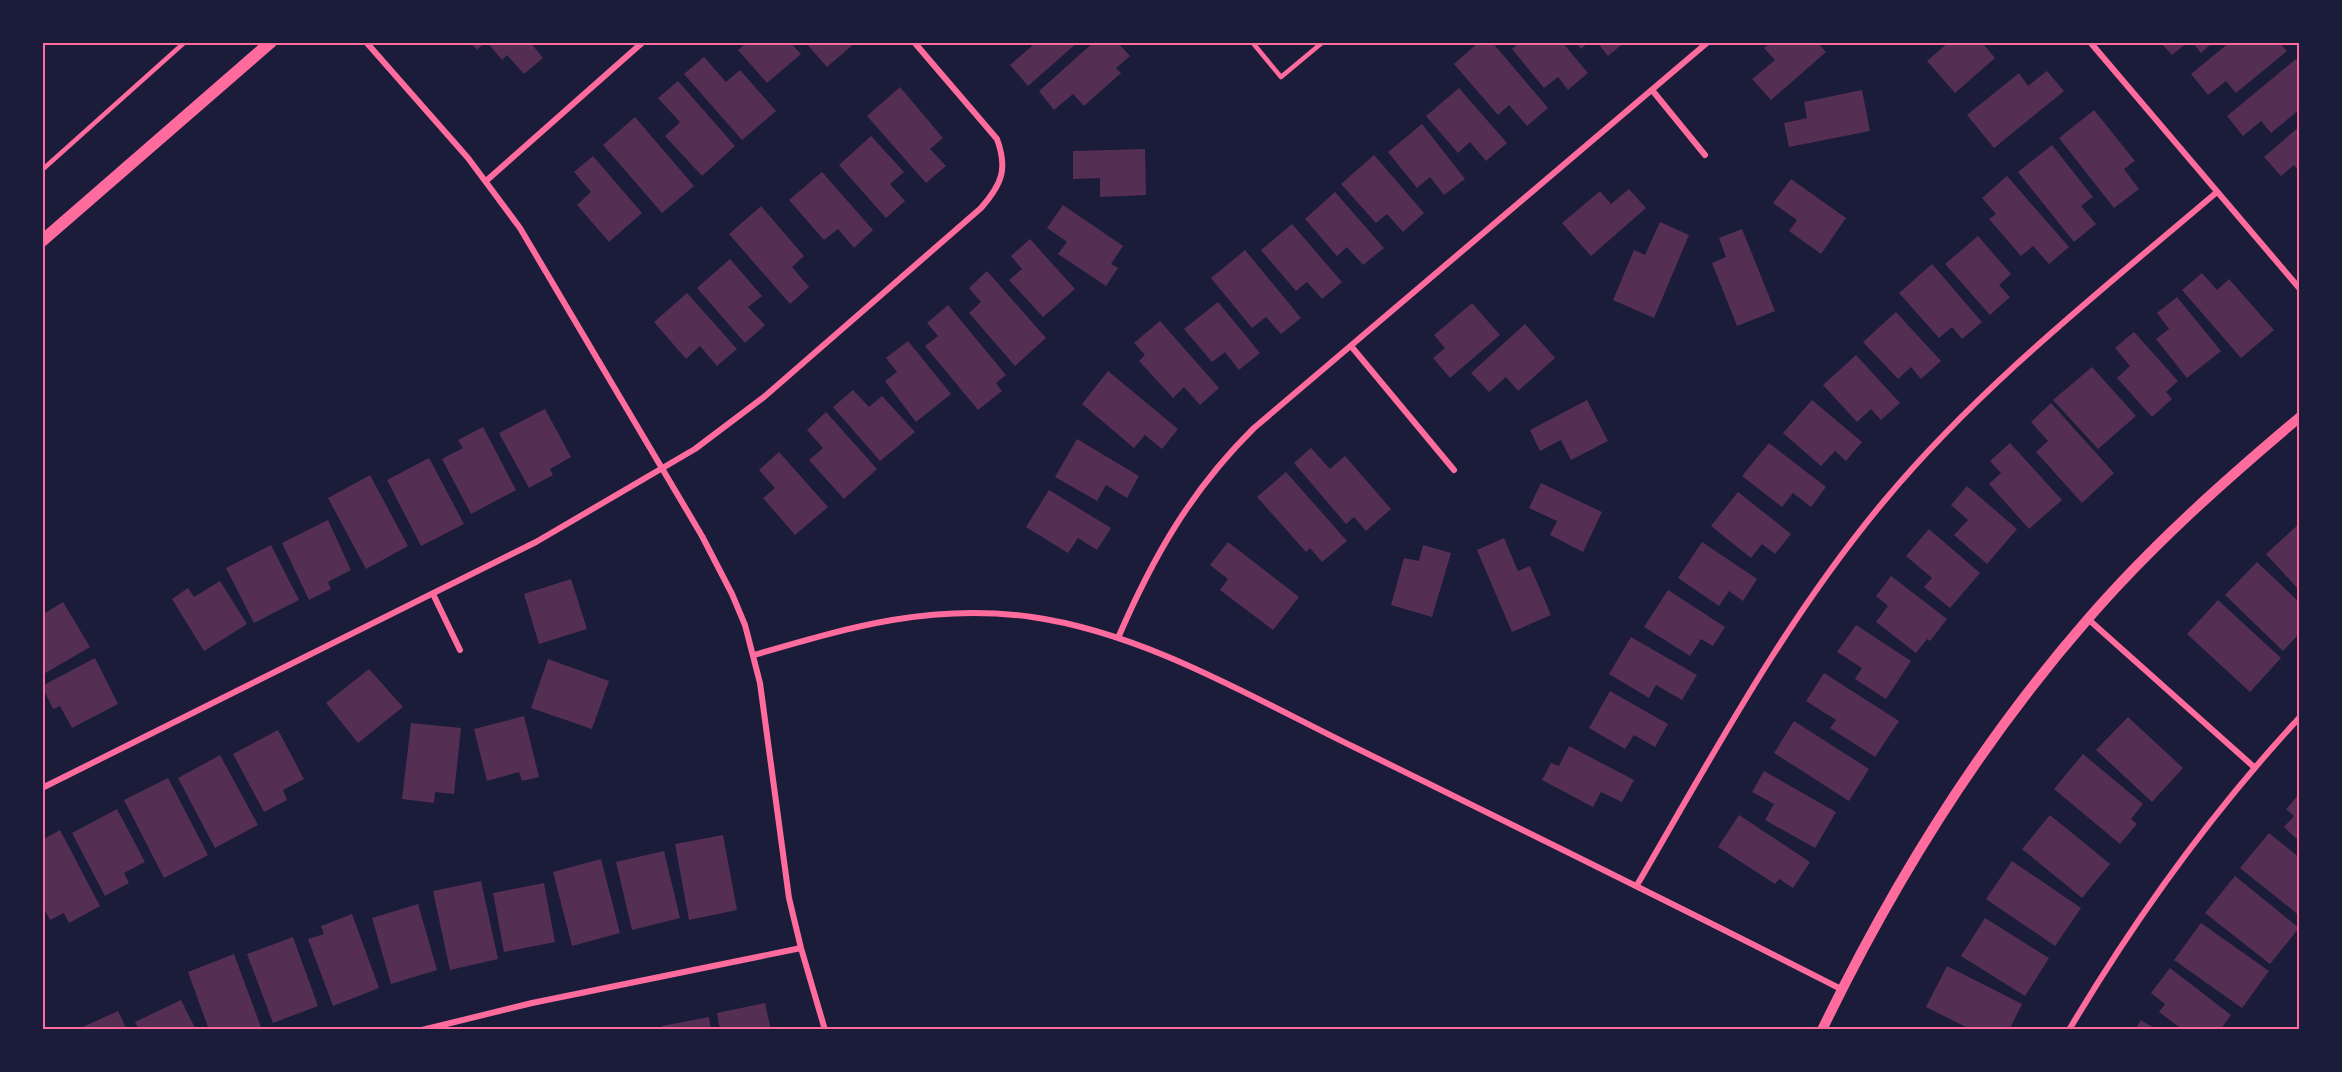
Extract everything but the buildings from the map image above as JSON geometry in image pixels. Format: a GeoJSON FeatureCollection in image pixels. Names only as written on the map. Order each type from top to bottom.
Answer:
{"type":"FeatureCollection","features":[{"type":"Feature","properties":{"kind":"main road"},"geometry":{"type":"LineString","coordinates":[[42,240],[271,42]]}},
{"type":"Feature","properties":{"kind":"street"},"geometry":{"type":"LineString","coordinates":[[366,42],[486,181],[538,256],[718,565],[745,625],[754,655],[765,712],[789,898],[825,1030]]}},
{"type":"Feature","properties":{"kind":"street"},"geometry":{"type":"LineString","coordinates":[[486,181],[643,42]]}},
{"type":"Feature","properties":{"kind":"street"},"geometry":{"type":"LineString","coordinates":[[42,788],[536,542],[662,468],[743,415],[973,215],[999,184],[1003,169],[1002,154],[992,132],[914,42]]}},
{"type":"Feature","properties":{"kind":"street"},"geometry":{"type":"LineString","coordinates":[[1118,638],[1158,552],[1193,497],[1213,471],[1254,428],[1708,42]]}},
{"type":"Feature","properties":{"kind":"street"},"geometry":{"type":"LineString","coordinates":[[2090,42],[2300,289]]}},
{"type":"Feature","properties":{"kind":"street"},"geometry":{"type":"LineString","coordinates":[[1652,90],[1705,155]]}},
{"type":"Feature","properties":{"kind":"street"},"geometry":{"type":"LineString","coordinates":[[1636,885],[1786,633],[1819,585],[1885,500],[1921,459],[1996,382],[2217,192]]}},
{"type":"Feature","properties":{"kind":"street"},"geometry":{"type":"LineString","coordinates":[[1351,346],[1454,470]]}},
{"type":"Feature","properties":{"kind":"street"},"geometry":{"type":"LineString","coordinates":[[1822,1030],[1894,892],[1958,788],[1995,734],[2088,619],[2124,579],[2205,500],[2300,417]]}},
{"type":"Feature","properties":{"kind":"street"},"geometry":{"type":"LineString","coordinates":[[433,594],[460,650]]}},
{"type":"Feature","properties":{"kind":"street"},"geometry":{"type":"LineString","coordinates":[[754,655],[827,634],[897,618],[964,613],[1032,617],[1118,638],[1185,665],[1636,885],[1842,989]]}},
{"type":"Feature","properties":{"kind":"street"},"geometry":{"type":"LineString","coordinates":[[2088,619],[2254,767]]}},
{"type":"Feature","properties":{"kind":"street"},"geometry":{"type":"LineString","coordinates":[[2069,1030],[2128,934],[2161,886],[2254,767],[2300,717]]}},
{"type":"Feature","properties":{"kind":"street"},"geometry":{"type":"LineString","coordinates":[[422,1030],[531,1003],[801,948]]}},
{"type":"Feature","properties":{"kind":"lane"},"geometry":{"type":"LineString","coordinates":[[42,170],[185,42]]}},
{"type":"Feature","properties":{"kind":"lane"},"geometry":{"type":"LineString","coordinates":[[1252,42],[1281,77],[1323,42]]}}]}
